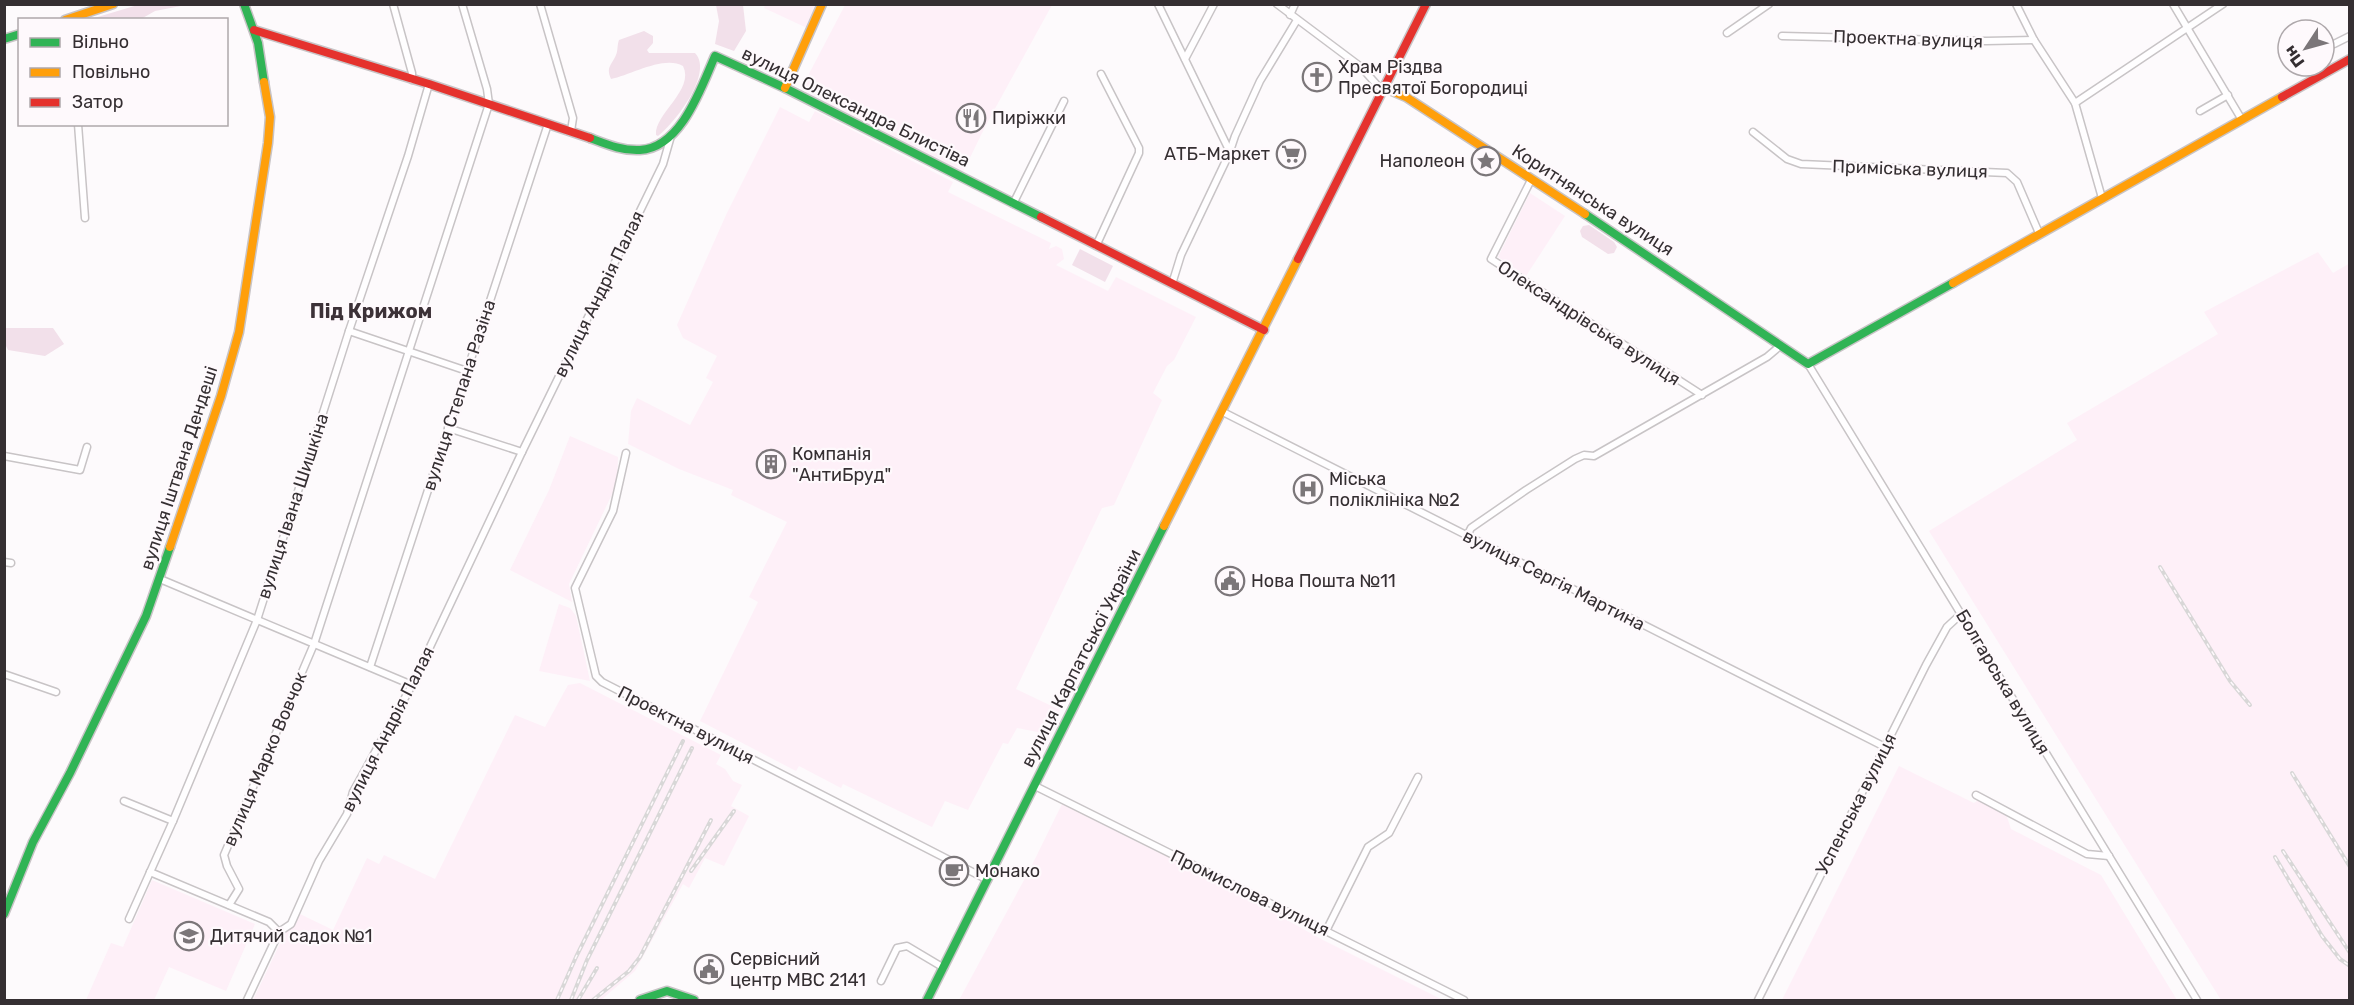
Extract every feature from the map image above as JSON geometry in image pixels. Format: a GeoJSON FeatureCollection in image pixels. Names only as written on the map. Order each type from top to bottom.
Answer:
{"type":"FeatureCollection","features":[{"type":"Feature","properties":{"kind":"main road"},"geometry":{"type":"LineString","coordinates":[[71,18],[113,4]]}},
{"type":"Feature","properties":{"kind":"main road","name":"вулиця Іштвана Дендеші"},"geometry":{"type":"LineString","coordinates":[[4,914],[33,842],[70,773],[146,616],[228,373],[246,297],[270,125],[268,100],[254,30],[244,4]]}},
{"type":"Feature","properties":{"kind":"main road"},"geometry":{"type":"LineString","coordinates":[[785,88],[822,4]]}},
{"type":"Feature","properties":{"kind":"main road","name":"вулиця Карпатської України"},"geometry":{"type":"LineString","coordinates":[[927,1000],[1426,4]]}},
{"type":"Feature","properties":{"kind":"main road","name":"вулиця Олександра Блистіва"},"geometry":{"type":"LineString","coordinates":[[254,30],[429,84],[622,149],[638,152],[649,150],[671,135],[687,116],[715,56],[785,88],[1264,330]]}},
{"type":"Feature","properties":{"kind":"main road"},"geometry":{"type":"LineString","coordinates":[[1808,364],[2349,59]]}},
{"type":"Feature","properties":{"kind":"main road","name":"Коритнянська вулиця"},"geometry":{"type":"LineString","coordinates":[[1385,88],[1401,94],[1629,243],[1808,364]]}},
{"type":"Feature","properties":{"kind":"main road"},"geometry":{"type":"LineString","coordinates":[[640,1000],[667,990],[674,990],[694,1000]]}},
{"type":"Feature","properties":{"kind":"street"},"geometry":{"type":"LineString","coordinates":[[393,4],[412,80]]}},
{"type":"Feature","properties":{"kind":"street"},"geometry":{"type":"LineString","coordinates":[[314,644],[489,104],[462,4]]}},
{"type":"Feature","properties":{"kind":"street"},"geometry":{"type":"LineString","coordinates":[[540,4],[573,118],[571,131]]}},
{"type":"Feature","properties":{"kind":"street"},"geometry":{"type":"LineString","coordinates":[[1158,4],[1230,152]]}},
{"type":"Feature","properties":{"kind":"street"},"geometry":{"type":"LineString","coordinates":[[1185,59],[1214,4]]}},
{"type":"Feature","properties":{"kind":"street"},"geometry":{"type":"LineString","coordinates":[[1277,4],[1361,68],[1378,86],[1385,88]]}},
{"type":"Feature","properties":{"kind":"street"},"geometry":{"type":"LineString","coordinates":[[1290,15],[1295,4]]}},
{"type":"Feature","properties":{"kind":"street"},"geometry":{"type":"LineString","coordinates":[[1727,33],[1769,4]]}},
{"type":"Feature","properties":{"kind":"street"},"geometry":{"type":"LineString","coordinates":[[2016,4],[2034,40],[2076,103],[2102,198]]}},
{"type":"Feature","properties":{"kind":"street"},"geometry":{"type":"LineString","coordinates":[[2174,4],[2242,120]]}},
{"type":"Feature","properties":{"kind":"street"},"geometry":{"type":"LineString","coordinates":[[2076,103],[2223,4]]}},
{"type":"Feature","properties":{"kind":"street"},"geometry":{"type":"LineString","coordinates":[[1172,284],[1181,255],[1230,152],[1234,136],[1260,81],[1297,20]]}},
{"type":"Feature","properties":{"kind":"street","name":"Проектна вулиця"},"geometry":{"type":"LineString","coordinates":[[1782,36],[2034,40]]}},
{"type":"Feature","properties":{"kind":"street"},"geometry":{"type":"LineString","coordinates":[[1096,246],[1139,153],[1139,148],[1101,74]]}},
{"type":"Feature","properties":{"kind":"street","name":"вулиця Івана Шишкіна"},"geometry":{"type":"LineString","coordinates":[[129,919],[173,821],[257,620],[348,331],[408,156],[429,84]]}},
{"type":"Feature","properties":{"kind":"street"},"geometry":{"type":"LineString","coordinates":[[2200,111],[2228,95]]}},
{"type":"Feature","properties":{"kind":"street"},"geometry":{"type":"LineString","coordinates":[[1013,204],[1064,101]]}},
{"type":"Feature","properties":{"kind":"street","name":"вулиця Степана Разіна"},"geometry":{"type":"LineString","coordinates":[[370,667],[548,124]]}},
{"type":"Feature","properties":{"kind":"street"},"geometry":{"type":"LineString","coordinates":[[78,126],[85,218]]}},
{"type":"Feature","properties":{"kind":"street","name":"Приміська вулиця"},"geometry":{"type":"LineString","coordinates":[[1754,132],[1787,159],[1801,164],[2007,173],[2016,182],[2039,233]]}},
{"type":"Feature","properties":{"kind":"street","name":"вулиця Андрія Палая"},"geometry":{"type":"LineString","coordinates":[[248,1000],[279,932],[291,924],[319,861],[347,814],[353,792],[412,685],[522,452],[663,164],[671,135]]}},
{"type":"Feature","properties":{"kind":"street","name":"Олександрівська вулиця"},"geometry":{"type":"LineString","coordinates":[[1531,180],[1491,259],[1702,395]]}},
{"type":"Feature","properties":{"kind":"street"},"geometry":{"type":"LineString","coordinates":[[348,331],[467,371]]}},
{"type":"Feature","properties":{"kind":"street"},"geometry":{"type":"LineString","coordinates":[[1467,536],[1471,528],[1558,470],[1584,455],[1594,456],[1767,357],[1780,346]]}},
{"type":"Feature","properties":{"kind":"street","name":"Болгарська вулиця"},"geometry":{"type":"LineString","coordinates":[[1808,364],[2196,1000]]}},
{"type":"Feature","properties":{"kind":"street","name":"вулиця Сергія Мартина"},"geometry":{"type":"LineString","coordinates":[[1223,412],[1885,747]]}},
{"type":"Feature","properties":{"kind":"street"},"geometry":{"type":"LineString","coordinates":[[448,428],[522,452]]}},
{"type":"Feature","properties":{"kind":"street"},"geometry":{"type":"LineString","coordinates":[[4,456],[80,470],[87,447]]}},
{"type":"Feature","properties":{"kind":"street","name":"Проектна вулиця"},"geometry":{"type":"LineString","coordinates":[[626,453],[613,511],[575,588],[596,676],[602,682],[988,880]]}},
{"type":"Feature","properties":{"kind":"street"},"geometry":{"type":"LineString","coordinates":[[160,579],[412,685]]}},
{"type":"Feature","properties":{"kind":"street","name":"Успенська вулиця"},"geometry":{"type":"LineString","coordinates":[[1758,1000],[1947,627],[1961,614]]}},
{"type":"Feature","properties":{"kind":"street","name":"вулиця Марко Вовчок"},"geometry":{"type":"LineString","coordinates":[[229,905],[239,889],[224,855],[314,644]]}},
{"type":"Feature","properties":{"kind":"street"},"geometry":{"type":"LineString","coordinates":[[4,674],[56,692]]}},
{"type":"Feature","properties":{"kind":"street"},"geometry":{"type":"LineString","coordinates":[[1326,931],[1368,847],[1389,833],[1418,777]]}},
{"type":"Feature","properties":{"kind":"street","name":"Промислова вулиця"},"geometry":{"type":"LineString","coordinates":[[1035,786],[1464,1000]]}},
{"type":"Feature","properties":{"kind":"street"},"geometry":{"type":"LineString","coordinates":[[1976,795],[2087,854],[2109,856]]}},
{"type":"Feature","properties":{"kind":"street"},"geometry":{"type":"LineString","coordinates":[[124,801],[173,821]]}},
{"type":"Feature","properties":{"kind":"street"},"geometry":{"type":"LineString","coordinates":[[150,872],[269,922],[279,932]]}},
{"type":"Feature","properties":{"kind":"street"},"geometry":{"type":"LineString","coordinates":[[880,981],[897,948],[901,946],[907,946],[944,968]]}},
{"type":"Feature","properties":{"kind":"shaded area"},"geometry":{"type":"Polygon","coordinates":[[[141,4],[186,5],[155,11],[143,18],[94,18],[141,4]]]}},
{"type":"Feature","properties":{"kind":"shaded area"},"geometry":{"type":"Polygon","coordinates":[[[716,5],[743,5],[746,31],[734,51],[715,44],[719,21],[716,5]]]}},
{"type":"Feature","properties":{"kind":"shaded area"},"geometry":{"type":"Polygon","coordinates":[[[765,5],[818,5],[807,28],[764,8],[765,5]]]}},
{"type":"Feature","properties":{"kind":"shaded area"},"geometry":{"type":"Polygon","coordinates":[[[845,5],[1052,5],[986,125],[963,172],[800,91],[845,5]]]}},
{"type":"Feature","properties":{"kind":"shaded area"},"geometry":{"type":"Polygon","coordinates":[[[644,31],[653,36],[653,43],[647,50],[649,53],[695,53],[700,62],[700,73],[690,97],[674,120],[658,136],[656,135],[657,127],[661,119],[684,84],[683,66],[675,63],[657,64],[611,79],[609,72],[617,53],[619,40],[644,31]]]}},
{"type":"Feature","properties":{"kind":"shaded area"},"geometry":{"type":"Polygon","coordinates":[[[780,107],[809,122],[815,111],[953,182],[948,192],[1051,243],[1049,249],[1056,246],[1062,249],[1064,259],[1056,265],[1108,291],[1116,277],[1196,317],[1174,360],[1167,366],[1153,393],[1162,400],[1114,505],[1102,508],[1016,689],[1060,710],[1048,734],[1017,728],[1008,744],[1003,743],[968,810],[945,801],[932,827],[843,784],[841,788],[799,766],[796,771],[700,721],[758,602],[749,597],[787,522],[731,495],[733,490],[679,469],[628,444],[631,411],[637,398],[690,425],[713,382],[706,378],[717,356],[683,338],[677,325],[726,215],[780,107]]]}},
{"type":"Feature","properties":{"kind":"shaded area"},"geometry":{"type":"Polygon","coordinates":[[[1530,193],[1565,216],[1526,276],[1498,257],[1530,193]]]}},
{"type":"Feature","properties":{"kind":"shaded area"},"geometry":{"type":"Polygon","coordinates":[[[1589,225],[1614,242],[1617,247],[1614,253],[1608,254],[1582,237],[1580,231],[1583,226],[1589,225]]]}},
{"type":"Feature","properties":{"kind":"shaded area"},"geometry":{"type":"Polygon","coordinates":[[[1080,249],[1113,266],[1105,282],[1072,265],[1080,249]]]}},
{"type":"Feature","properties":{"kind":"shaded area"},"geometry":{"type":"Polygon","coordinates":[[[2318,252],[2333,273],[2350,263],[2349,1000],[2221,1000],[1929,531],[2077,440],[2067,423],[2218,334],[2204,312],[2318,252]]]}},
{"type":"Feature","properties":{"kind":"shaded area"},"geometry":{"type":"Polygon","coordinates":[[[5,328],[53,328],[64,344],[45,356],[8,350],[5,344],[5,328]]]}},
{"type":"Feature","properties":{"kind":"shaded area"},"geometry":{"type":"Polygon","coordinates":[[[570,436],[618,457],[617,484],[569,584],[572,602],[510,570],[549,490],[570,436]]]}},
{"type":"Feature","properties":{"kind":"shaded area"},"geometry":{"type":"Polygon","coordinates":[[[559,604],[570,608],[576,616],[590,681],[539,671],[559,604]]]}},
{"type":"Feature","properties":{"kind":"shaded area"},"geometry":{"type":"Polygon","coordinates":[[[580,683],[721,755],[716,764],[725,769],[733,781],[742,785],[731,806],[749,816],[724,866],[705,858],[689,888],[683,884],[635,971],[601,1000],[253,1000],[285,933],[294,926],[300,914],[333,930],[367,858],[379,864],[384,855],[435,879],[515,715],[545,727],[568,685],[580,683]]]}},
{"type":"Feature","properties":{"kind":"shaded area"},"geometry":{"type":"Polygon","coordinates":[[[1899,766],[1974,803],[1980,799],[2006,814],[2011,829],[2101,875],[2177,1000],[1782,1000],[1899,766]]]}},
{"type":"Feature","properties":{"kind":"shaded area"},"geometry":{"type":"Polygon","coordinates":[[[1062,804],[1443,1000],[959,1000],[1030,869],[1062,804]]]}},
{"type":"Feature","properties":{"kind":"shaded area","name":"Дитячий садок №1"},"geometry":{"type":"Polygon","coordinates":[[[152,880],[255,924],[226,991],[169,967],[154,1000],[86,1000],[111,943],[123,947],[152,880]]]}},
{"type":"Feature","properties":{"kind":"railway"},"geometry":{"type":"LineString","coordinates":[[2160,567],[2230,681],[2250,705]]}},
{"type":"Feature","properties":{"kind":"railway"},"geometry":{"type":"LineString","coordinates":[[557,1000],[683,741]]}},
{"type":"Feature","properties":{"kind":"railway"},"geometry":{"type":"LineString","coordinates":[[571,1000],[587,960],[692,748]]}},
{"type":"Feature","properties":{"kind":"railway"},"geometry":{"type":"LineString","coordinates":[[2292,773],[2350,867]]}},
{"type":"Feature","properties":{"kind":"railway"},"geometry":{"type":"LineString","coordinates":[[691,871],[734,811]]}},
{"type":"Feature","properties":{"kind":"railway"},"geometry":{"type":"LineString","coordinates":[[593,1000],[629,971],[640,957],[711,820]]}},
{"type":"Feature","properties":{"kind":"railway"},"geometry":{"type":"LineString","coordinates":[[2283,851],[2350,953]]}},
{"type":"Feature","properties":{"kind":"railway"},"geometry":{"type":"LineString","coordinates":[[2275,857],[2322,936],[2340,959],[2350,966]]}},
{"type":"Feature","properties":{"kind":"railway"},"geometry":{"type":"LineString","coordinates":[[578,1000],[597,968]]}},
{"type":"Feature","properties":{"kind":"traffic: fast"},"geometry":{"type":"LineString","coordinates":[[244,4],[258,43],[264,82]]}},
{"type":"Feature","properties":{"kind":"traffic: fast"},"geometry":{"type":"LineString","coordinates":[[4,39],[18,35]]}},
{"type":"Feature","properties":{"kind":"traffic: fast"},"geometry":{"type":"LineString","coordinates":[[590,138],[614,147],[633,150],[654,147],[667,139],[688,114],[715,56],[785,88],[1041,217]]}},
{"type":"Feature","properties":{"kind":"traffic: fast"},"geometry":{"type":"LineString","coordinates":[[1585,214],[1808,364],[1953,283]]}},
{"type":"Feature","properties":{"kind":"traffic: fast"},"geometry":{"type":"LineString","coordinates":[[927,1000],[1164,526]]}},
{"type":"Feature","properties":{"kind":"traffic: fast"},"geometry":{"type":"LineString","coordinates":[[4,914],[33,842],[70,773],[146,616],[170,547]]}},
{"type":"Feature","properties":{"kind":"traffic: fast"},"geometry":{"type":"LineString","coordinates":[[640,1000],[667,991],[694,1000]]}},
{"type":"Feature","properties":{"kind":"traffic: slow"},"geometry":{"type":"LineString","coordinates":[[71,18],[113,4]]}},
{"type":"Feature","properties":{"kind":"traffic: slow"},"geometry":{"type":"LineString","coordinates":[[785,88],[822,4]]}},
{"type":"Feature","properties":{"kind":"traffic: slow"},"geometry":{"type":"LineString","coordinates":[[170,547],[221,396],[239,332],[268,143],[270,117],[264,82]]}},
{"type":"Feature","properties":{"kind":"traffic: slow"},"geometry":{"type":"LineString","coordinates":[[1385,88],[1406,97],[1585,214]]}},
{"type":"Feature","properties":{"kind":"traffic: slow"},"geometry":{"type":"LineString","coordinates":[[1953,283],[2282,97]]}},
{"type":"Feature","properties":{"kind":"traffic: slow"},"geometry":{"type":"LineString","coordinates":[[1164,526],[1298,259]]}},
{"type":"Feature","properties":{"kind":"traffic: jam"},"geometry":{"type":"LineString","coordinates":[[1298,259],[1426,4]]}},
{"type":"Feature","properties":{"kind":"traffic: jam"},"geometry":{"type":"LineString","coordinates":[[254,30],[429,84],[590,138]]}},
{"type":"Feature","properties":{"kind":"traffic: jam"},"geometry":{"type":"LineString","coordinates":[[2282,97],[2350,59]]}},
{"type":"Feature","properties":{"kind":"traffic: jam"},"geometry":{"type":"LineString","coordinates":[[1041,217],[1264,330]]}},
{"type":"Feature","properties":{"kind":"place","name":"Храм Різдва Пресвятої Богородиці"},"geometry":{"type":"Point","coordinates":[1317,77]}},
{"type":"Feature","properties":{"kind":"place","name":"Пиріжки"},"geometry":{"type":"Point","coordinates":[971,118]}},
{"type":"Feature","properties":{"kind":"place","name":"АТБ-Маркет"},"geometry":{"type":"Point","coordinates":[1291,154]}},
{"type":"Feature","properties":{"kind":"place","name":"Наполеон"},"geometry":{"type":"Point","coordinates":[1486,161]}},
{"type":"Feature","properties":{"kind":"place","name":"Компанія \"АнтиБруд\""},"geometry":{"type":"Point","coordinates":[771,464]}},
{"type":"Feature","properties":{"kind":"place","name":"Міська поліклініка №2"},"geometry":{"type":"Point","coordinates":[1308,489]}},
{"type":"Feature","properties":{"kind":"place","name":"Нова Пошта №11"},"geometry":{"type":"Point","coordinates":[1230,581]}},
{"type":"Feature","properties":{"kind":"place","name":"Монако"},"geometry":{"type":"Point","coordinates":[954,871]}},
{"type":"Feature","properties":{"kind":"place","name":"Дитячий садок №1"},"geometry":{"type":"Point","coordinates":[189,936]}},
{"type":"Feature","properties":{"kind":"place","name":"Сервісний центр МВС 2141"},"geometry":{"type":"Point","coordinates":[709,969]}},
{"type":"Feature","properties":{"kind":"district","name":"Під Крижом"},"geometry":{"type":"Point","coordinates":[371,311]}}]}
